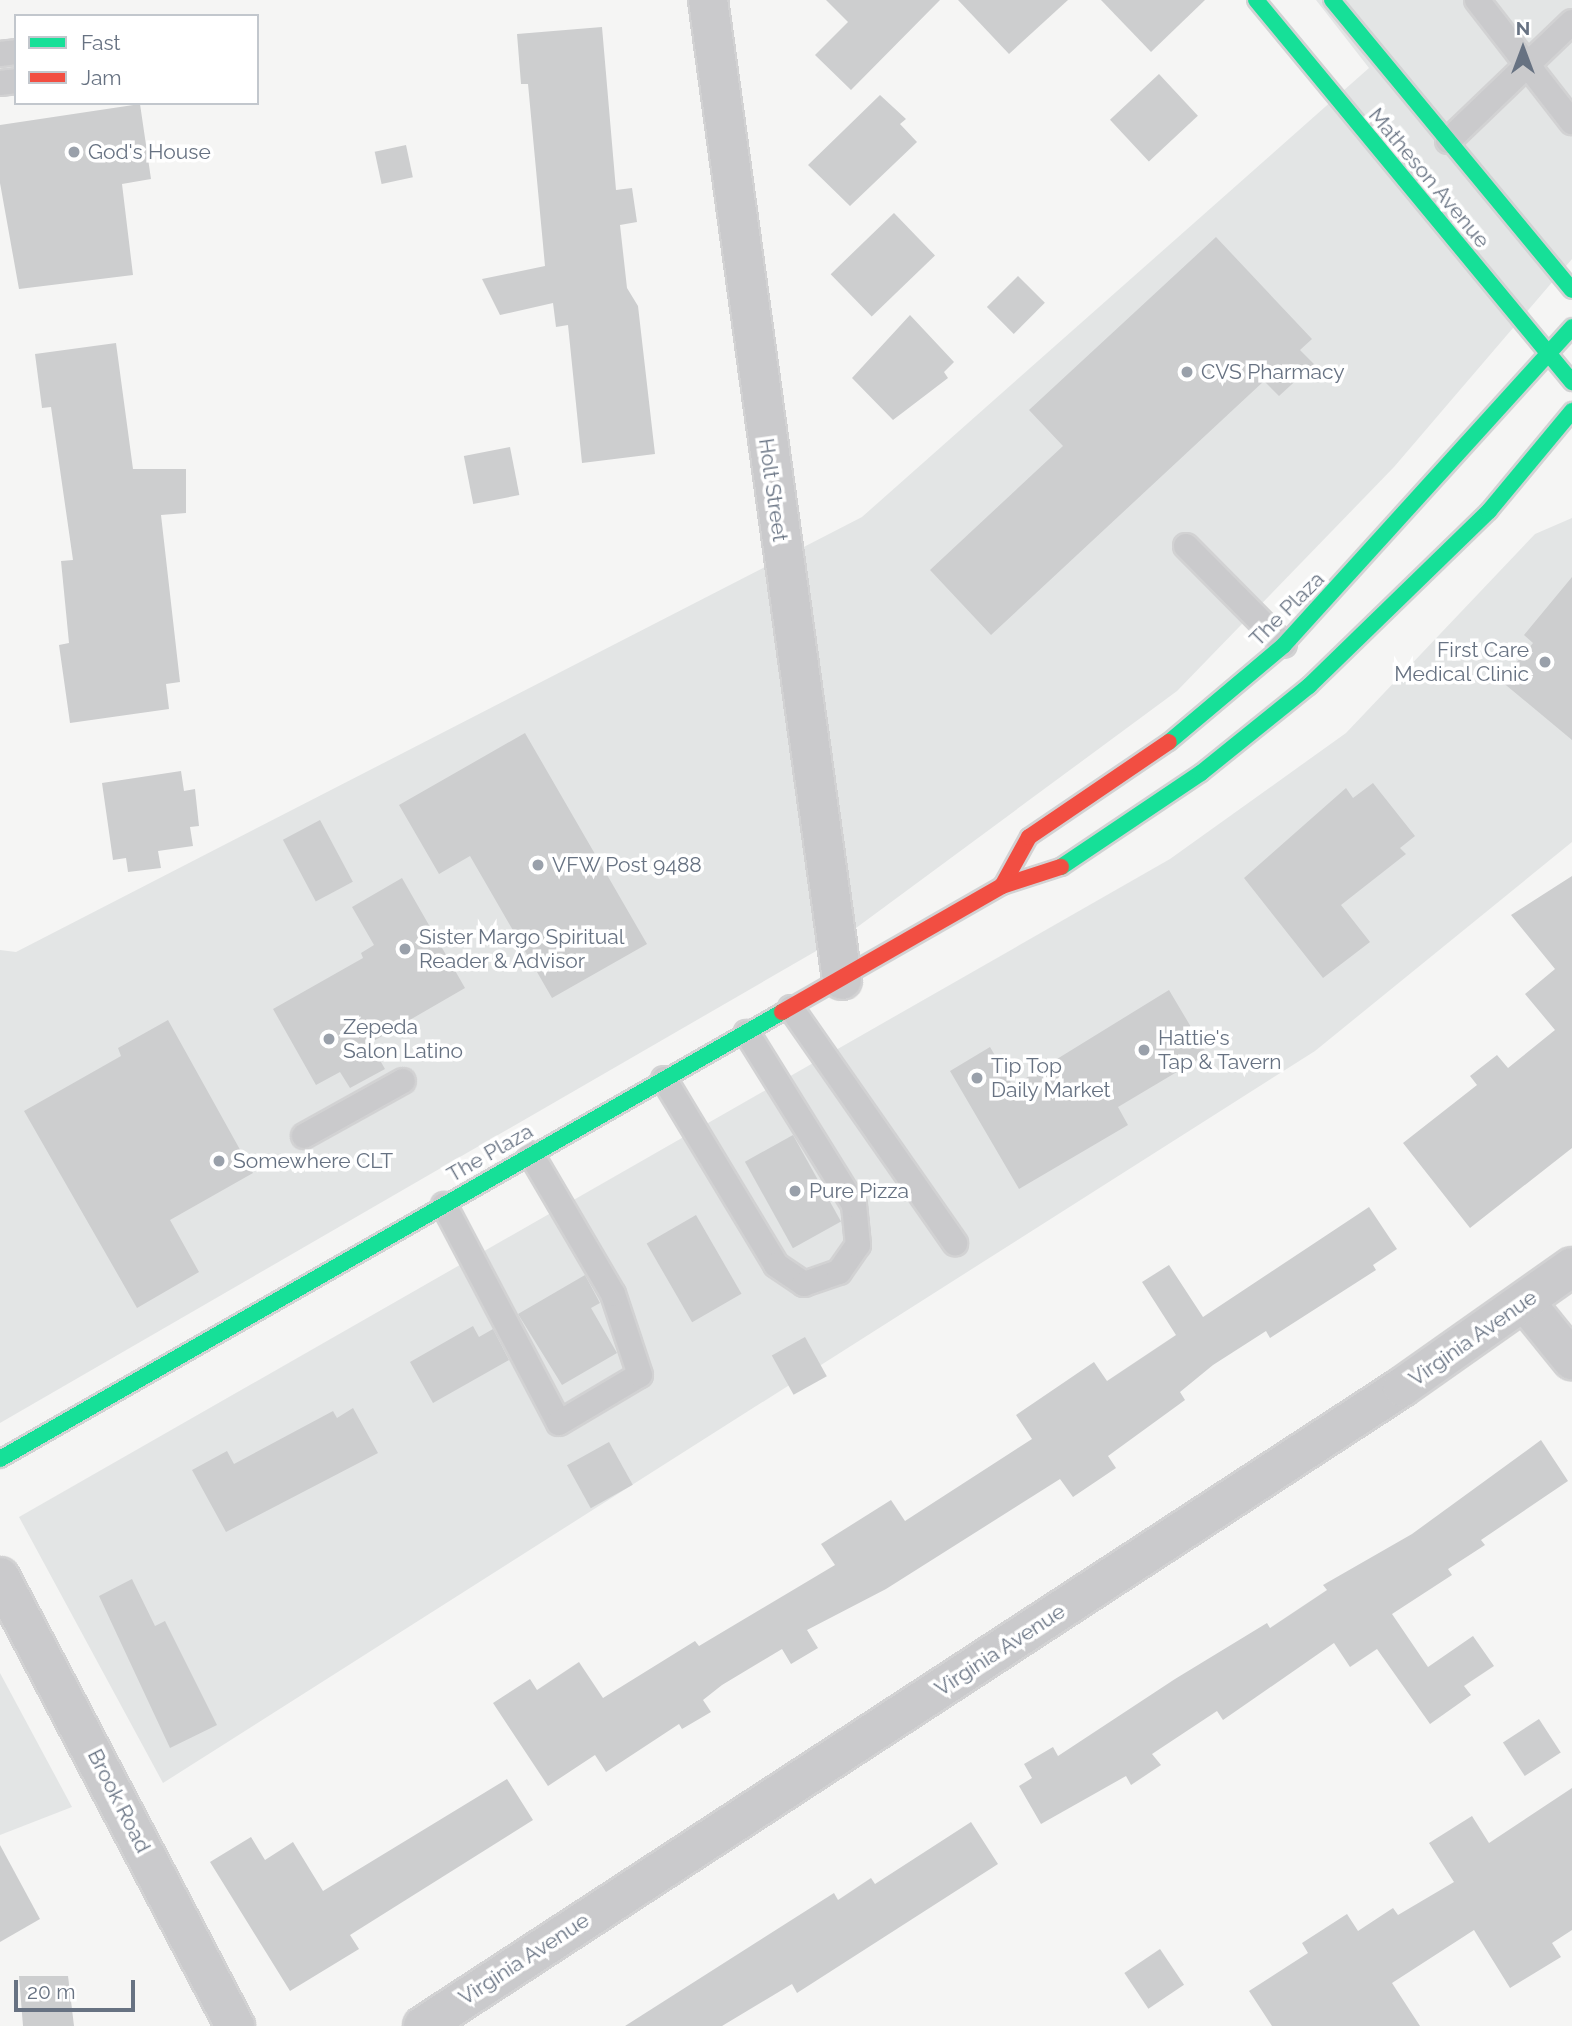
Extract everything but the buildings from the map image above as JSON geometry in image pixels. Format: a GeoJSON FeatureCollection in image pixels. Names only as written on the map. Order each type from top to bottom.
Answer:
{"type":"FeatureCollection","features":[{"type":"Feature","properties":{"kind":"main road","name":"Matheson Avenue"},"geometry":{"type":"LineString","coordinates":[[1256,0],[1572,382]]}},
{"type":"Feature","properties":{"kind":"main road","name":"Matheson Avenue"},"geometry":{"type":"LineString","coordinates":[[1332,0],[1572,290]]}},
{"type":"Feature","properties":{"kind":"main road","name":"The Plaza"},"geometry":{"type":"LineString","coordinates":[[1002,886],[1029,837],[1171,741],[1284,645],[1572,327]]}},
{"type":"Feature","properties":{"kind":"main road","name":"The Plaza"},"geometry":{"type":"LineString","coordinates":[[0,1459],[531,1154],[842,980],[1002,886],[1057,870],[1200,773],[1309,686],[1489,511],[1572,411]]}},
{"type":"Feature","properties":{"kind":"street","name":"Holt Street"},"geometry":{"type":"LineString","coordinates":[[708,0],[842,980]]}},
{"type":"Feature","properties":{"kind":"street","name":"Virginia Avenue"},"geometry":{"type":"LineString","coordinates":[[423,2026],[1525,1302],[1572,1267]]}},
{"type":"Feature","properties":{"kind":"street"},"geometry":{"type":"LineString","coordinates":[[1525,1302],[1572,1360]]}},
{"type":"Feature","properties":{"kind":"street","name":"Brook Road"},"geometry":{"type":"LineString","coordinates":[[0,1577],[235,2026]]}},
{"type":"Feature","properties":{"kind":"lane"},"geometry":{"type":"LineString","coordinates":[[1477,0],[1572,122]]}},
{"type":"Feature","properties":{"kind":"lane"},"geometry":{"type":"LineString","coordinates":[[1448,141],[1528,68],[1572,22]]}},
{"type":"Feature","properties":{"kind":"lane"},"geometry":{"type":"LineString","coordinates":[[1186,546],[1284,645]]}},
{"type":"Feature","properties":{"kind":"lane"},"geometry":{"type":"LineString","coordinates":[[792,1008],[955,1243]]}},
{"type":"Feature","properties":{"kind":"lane"},"geometry":{"type":"LineString","coordinates":[[664,1079],[776,1265],[804,1284],[839,1272],[858,1245],[854,1205],[747,1033]]}},
{"type":"Feature","properties":{"kind":"lane"},"geometry":{"type":"LineString","coordinates":[[304,1136],[403,1081]]}},
{"type":"Feature","properties":{"kind":"lane"},"geometry":{"type":"LineString","coordinates":[[444,1205],[559,1423],[640,1375],[613,1294],[531,1154]]}},
{"type":"Feature","properties":{"kind":"shaded area"},"geometry":{"type":"Polygon","coordinates":[[[1316,0],[1572,0],[1572,259],[1394,467],[1177,691],[856,928],[0,1423],[0,950],[16,952],[862,517],[1369,68],[1316,0]]]}},
{"type":"Feature","properties":{"kind":"shaded area"},"geometry":{"type":"Polygon","coordinates":[[[1572,518],[1572,842],[1315,1051],[163,1783],[19,1517],[1170,859],[1346,733],[1535,534],[1572,518]]]}},
{"type":"Feature","properties":{"kind":"shaded area"},"geometry":{"type":"Polygon","coordinates":[[[0,1673],[72,1807],[0,1835],[0,1673]]]}},
{"type":"Feature","properties":{"kind":"traffic: fast"},"geometry":{"type":"LineString","coordinates":[[1256,0],[1572,382]]}},
{"type":"Feature","properties":{"kind":"traffic: fast"},"geometry":{"type":"LineString","coordinates":[[1332,0],[1572,290]]}},
{"type":"Feature","properties":{"kind":"traffic: fast"},"geometry":{"type":"LineString","coordinates":[[1169,742],[1284,645],[1572,327]]}},
{"type":"Feature","properties":{"kind":"traffic: fast"},"geometry":{"type":"LineString","coordinates":[[1061,867],[1201,773],[1309,686],[1489,511],[1572,411]]}},
{"type":"Feature","properties":{"kind":"traffic: fast"},"geometry":{"type":"LineString","coordinates":[[0,1459],[782,1012]]}},
{"type":"Feature","properties":{"kind":"traffic: jam"},"geometry":{"type":"LineString","coordinates":[[1002,886],[1029,837],[1169,742]]}},
{"type":"Feature","properties":{"kind":"traffic: jam"},"geometry":{"type":"LineString","coordinates":[[782,1012],[1002,886],[1061,867]]}},
{"type":"Feature","properties":{"kind":"place","name":"God's House"},"geometry":{"type":"Point","coordinates":[74,152]}},
{"type":"Feature","properties":{"kind":"place","name":"CVS Pharmacy"},"geometry":{"type":"Point","coordinates":[1187,372]}},
{"type":"Feature","properties":{"kind":"place","name":"First Care Medical Clinic"},"geometry":{"type":"Point","coordinates":[1545,662]}},
{"type":"Feature","properties":{"kind":"place","name":"VFW Post 9488"},"geometry":{"type":"Point","coordinates":[538,865]}},
{"type":"Feature","properties":{"kind":"place","name":"Sister Margo Spiritual Reader & Advisor"},"geometry":{"type":"Point","coordinates":[405,949]}},
{"type":"Feature","properties":{"kind":"place","name":"Zepeda Salon Latino"},"geometry":{"type":"Point","coordinates":[329,1039]}},
{"type":"Feature","properties":{"kind":"place","name":"Hattie's Tap & Tavern"},"geometry":{"type":"Point","coordinates":[1144,1050]}},
{"type":"Feature","properties":{"kind":"place","name":"Tip Top Daily Market"},"geometry":{"type":"Point","coordinates":[977,1078]}},
{"type":"Feature","properties":{"kind":"place","name":"Somewhere CLT"},"geometry":{"type":"Point","coordinates":[219,1161]}},
{"type":"Feature","properties":{"kind":"place","name":"Pure Pizza"},"geometry":{"type":"Point","coordinates":[795,1191]}}]}
